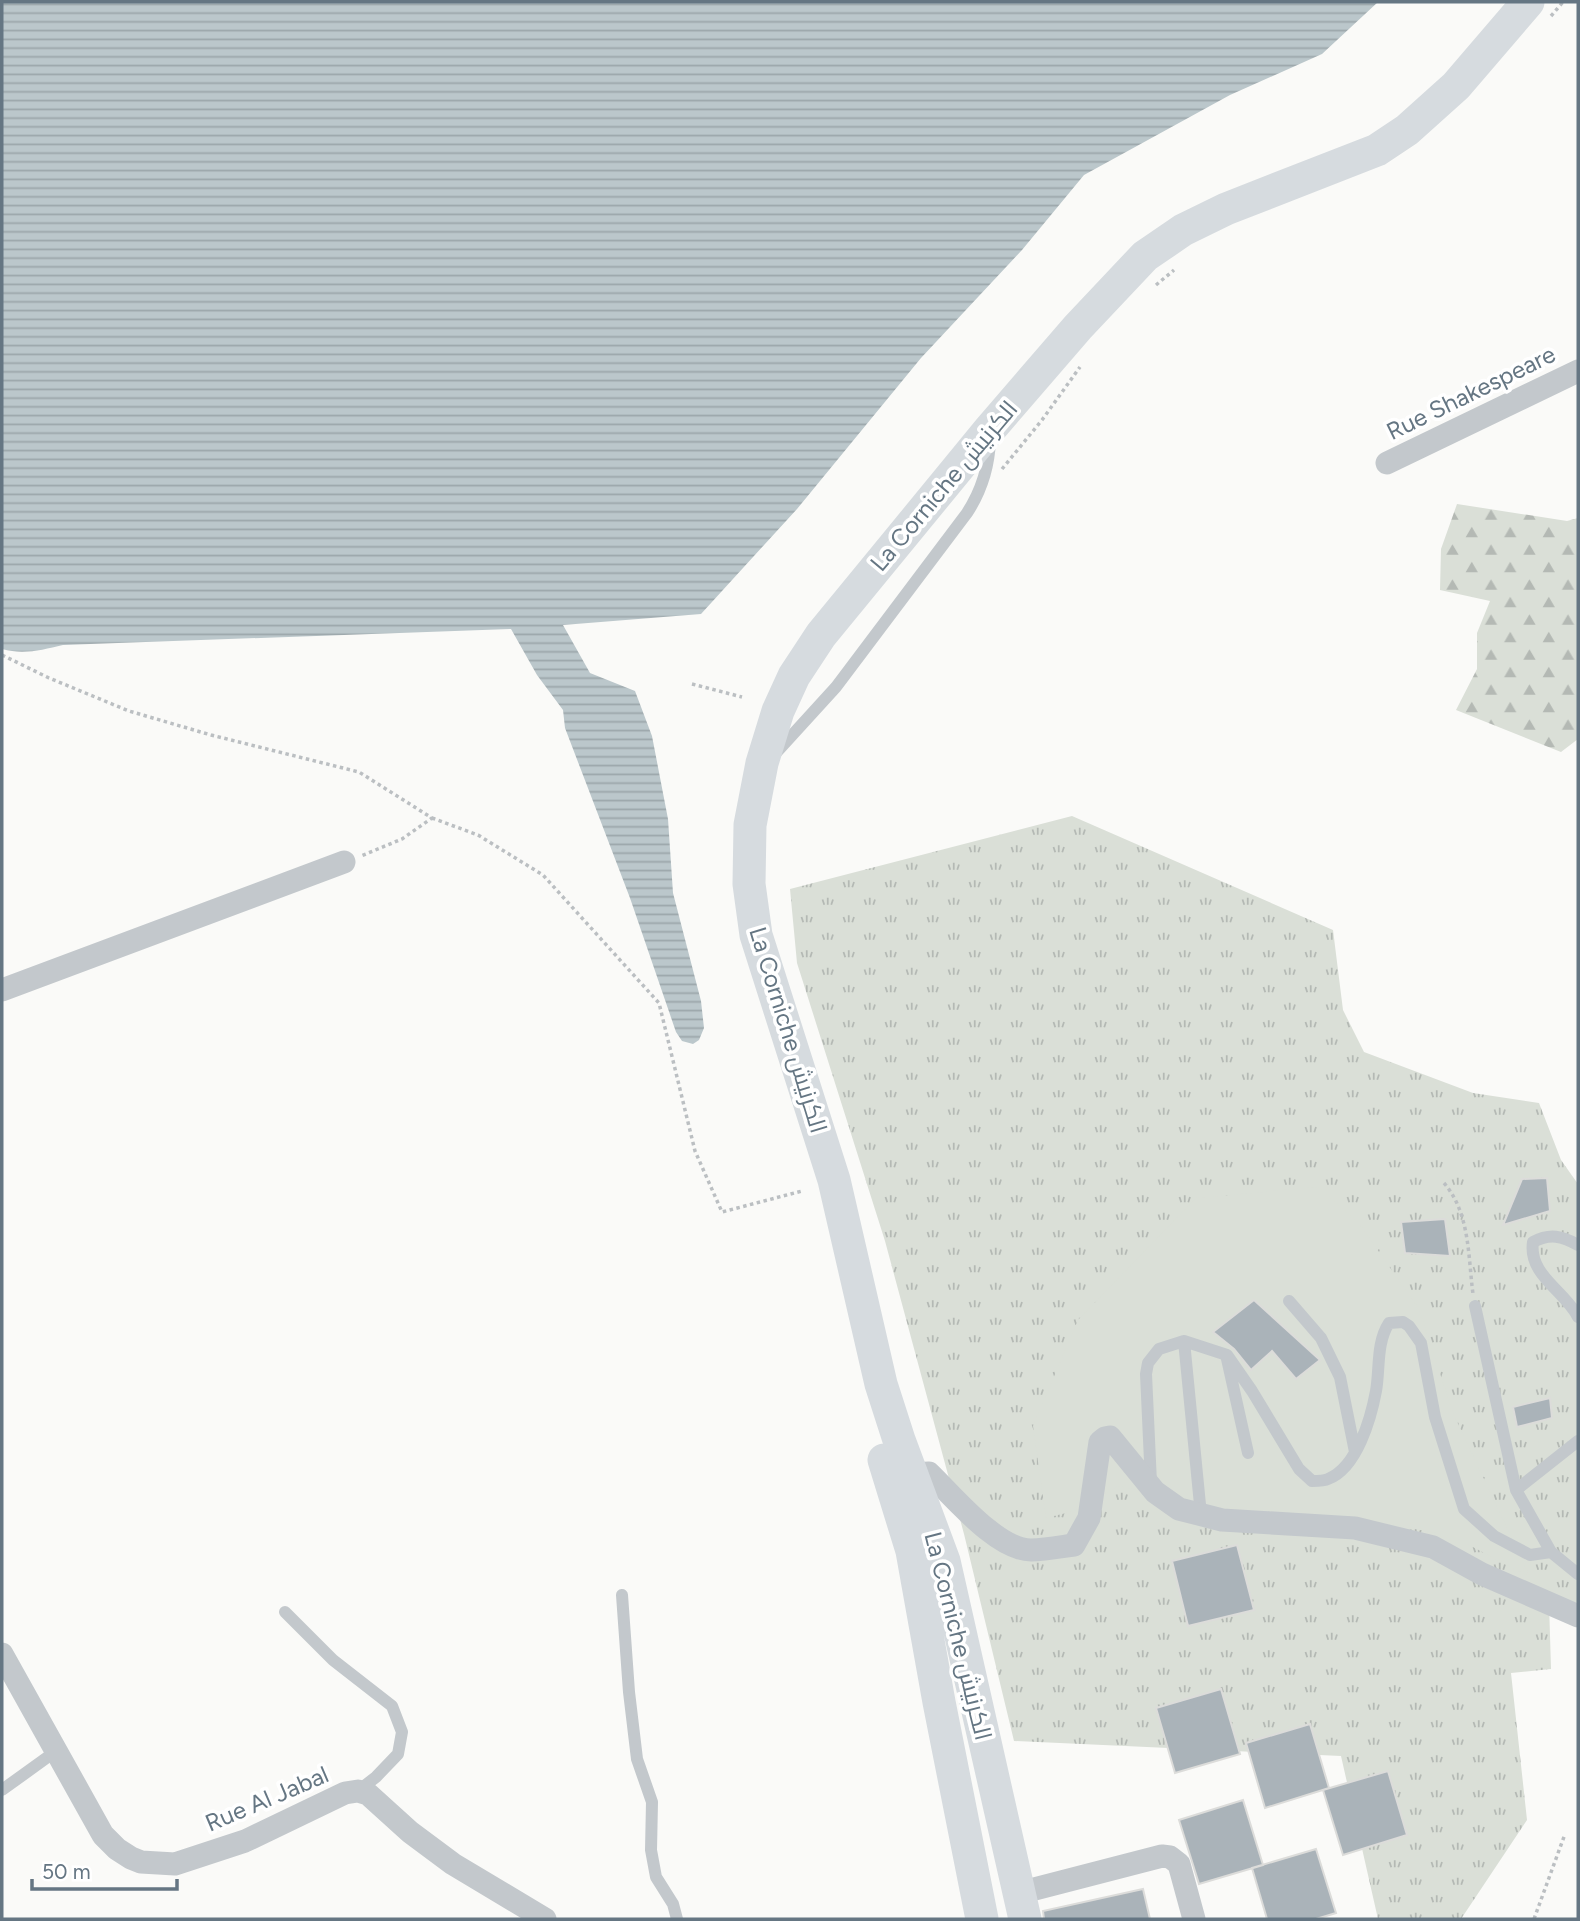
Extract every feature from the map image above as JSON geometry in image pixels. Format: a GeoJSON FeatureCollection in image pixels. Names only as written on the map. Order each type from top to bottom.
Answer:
{"type":"FeatureCollection","features":[{"type":"Feature","properties":{"kind":"main road","name":"La Corniche الكرنيش"},"geometry":{"type":"LineString","coordinates":[[1022,1906],[944,1561],[901,1475],[858,1374],[821,1204],[755,1005],[732,922],[728,884],[733,805],[744,753],[757,710],[772,674],[839,582],[1028,355],[1132,240],[1191,203],[1334,147],[1369,130],[1421,91],[1504,2]]}},
{"type":"Feature","properties":{"kind":"main road","name":"La Corniche الكرنيش"},"geometry":{"type":"LineString","coordinates":[[982,1919],[939,1702],[901,1475],[881,1384],[834,1180],[756,935],[749,884],[750,825],[762,762],[778,711],[794,676],[821,635],[990,429],[1078,327],[1145,256],[1183,230],[1226,209],[1343,165],[1377,150],[1397,137],[1456,86],[1528,2]]}},
{"type":"Feature","properties":{"kind":"street","name":"Rue Shakespeare"},"geometry":{"type":"LineString","coordinates":[[1387,463],[1578,370]]}},
{"type":"Feature","properties":{"kind":"street"},"geometry":{"type":"LineString","coordinates":[[2,990],[344,862]]}},
{"type":"Feature","properties":{"kind":"street"},"geometry":{"type":"LineString","coordinates":[[901,1475],[929,1473],[983,1525],[1008,1544],[1029,1550],[1074,1545],[1089,1518],[1101,1442],[1110,1437],[1151,1487],[1172,1505],[1222,1520],[1355,1528],[1433,1547],[1482,1574],[1578,1616]]}},
{"type":"Feature","properties":{"kind":"street","name":"Rue Al Jabal"},"geometry":{"type":"LineString","coordinates":[[2,1654],[103,1835],[131,1858],[157,1864],[175,1864],[245,1841],[345,1793],[358,1791],[368,1794],[410,1832],[453,1864],[545,1919]]}},
{"type":"Feature","properties":{"kind":"street"},"geometry":{"type":"LineString","coordinates":[[1022,1906],[1162,1856],[1170,1857],[1179,1864],[1194,1919]]}},
{"type":"Feature","properties":{"kind":"lane"},"geometry":{"type":"LineString","coordinates":[[1578,1245],[1555,1235],[1533,1242],[1532,1251],[1541,1273],[1578,1317]]}},
{"type":"Feature","properties":{"kind":"lane"},"geometry":{"type":"LineString","coordinates":[[1289,1301],[1321,1338],[1340,1377],[1355,1452]]}},
{"type":"Feature","properties":{"kind":"lane"},"geometry":{"type":"LineString","coordinates":[[1475,1306],[1516,1490],[1551,1552],[1578,1574]]}},
{"type":"Feature","properties":{"kind":"lane"},"geometry":{"type":"LineString","coordinates":[[1151,1487],[1146,1374],[1148,1363],[1158,1349],[1184,1340],[1227,1355],[1299,1469],[1312,1481],[1329,1479],[1344,1468],[1355,1452],[1365,1432],[1376,1391],[1384,1332],[1389,1323],[1403,1322],[1421,1343],[1424,1352],[1435,1417],[1464,1509],[1494,1536],[1530,1555],[1551,1552]]}},
{"type":"Feature","properties":{"kind":"lane"},"geometry":{"type":"LineString","coordinates":[[1184,1340],[1201,1491],[1201,1515]]}},
{"type":"Feature","properties":{"kind":"lane"},"geometry":{"type":"LineString","coordinates":[[1227,1355],[1248,1453]]}},
{"type":"Feature","properties":{"kind":"lane"},"geometry":{"type":"LineString","coordinates":[[1516,1490],[1578,1441]]}},
{"type":"Feature","properties":{"kind":"lane"},"geometry":{"type":"LineString","coordinates":[[622,1595],[629,1692],[638,1759],[652,1802],[651,1850],[656,1877],[673,1904],[677,1919]]}},
{"type":"Feature","properties":{"kind":"lane"},"geometry":{"type":"LineString","coordinates":[[285,1612],[333,1660],[392,1706],[402,1732],[397,1754],[376,1777],[358,1791]]}},
{"type":"Feature","properties":{"kind":"lane"},"geometry":{"type":"LineString","coordinates":[[2,1790],[56,1751]]}},
{"type":"Feature","properties":{"kind":"path"},"geometry":{"type":"LineString","coordinates":[[1155,286],[1182,264]]}},
{"type":"Feature","properties":{"kind":"path"},"geometry":{"type":"LineString","coordinates":[[1000,471],[1042,420],[1082,364]]}},
{"type":"Feature","properties":{"kind":"path"},"geometry":{"type":"LineString","coordinates":[[2,655],[48,678],[129,711],[211,735],[359,772],[432,818],[478,835],[543,875],[659,1003],[695,1151],[722,1212],[802,1191]]}},
{"type":"Feature","properties":{"kind":"path"},"geometry":{"type":"LineString","coordinates":[[692,684],[742,698]]}},
{"type":"Feature","properties":{"kind":"path"},"geometry":{"type":"LineString","coordinates":[[344,862],[402,839],[432,818]]}},
{"type":"Feature","properties":{"kind":"path"},"geometry":{"type":"LineString","coordinates":[[1444,1183],[1456,1197],[1464,1223],[1475,1306]]}},
{"type":"Feature","properties":{"kind":"path"},"geometry":{"type":"LineString","coordinates":[[1534,1919],[1565,1834]]}},
{"type":"Feature","properties":{"kind":"green space"},"geometry":{"type":"Polygon","coordinates":[[[1457,504],[1567,521],[1578,518],[1578,739],[1561,752],[1456,710],[1477,669],[1477,633],[1490,601],[1440,590],[1441,549],[1457,504]]]}},
{"type":"Feature","properties":{"kind":"green space"},"geometry":{"type":"Polygon","coordinates":[[[1072,816],[1333,930],[1343,1010],[1364,1052],[1473,1093],[1539,1103],[1561,1160],[1578,1184],[1578,1613],[1549,1602],[1551,1669],[1511,1673],[1527,1820],[1461,1919],[1378,1919],[1341,1756],[1014,1741],[964,1534],[885,1241],[797,963],[790,889],[1072,816]]]}},
{"type":"Feature","properties":{"kind":"green space"},"geometry":{"type":"Polygon","coordinates":[[[1318,1187],[1358,1222],[1419,1309],[1453,1413],[1530,1577],[1452,1536],[1351,1517],[1226,1509],[1118,1486],[1074,1511],[1046,1518],[1033,1426],[1078,1320],[1196,1198],[1318,1187]]]}},
{"type":"Feature","properties":{"kind":"shaded area"},"geometry":{"type":"Polygon","coordinates":[[[2,2],[1378,2],[1322,54],[1230,95],[1084,175],[1022,250],[921,358],[797,509],[701,614],[563,625],[590,673],[635,691],[652,736],[668,819],[673,893],[701,1001],[704,1028],[699,1040],[693,1044],[682,1041],[676,1032],[630,898],[565,728],[563,710],[537,675],[511,629],[63,645],[25,652],[2,649],[2,2]]]}},
{"type":"Feature","properties":{"kind":"building"},"geometry":{"type":"Polygon","coordinates":[[[1547,1178],[1550,1211],[1503,1225],[1522,1179],[1547,1178]]]}},
{"type":"Feature","properties":{"kind":"building"},"geometry":{"type":"Polygon","coordinates":[[[1445,1219],[1450,1256],[1405,1253],[1401,1222],[1445,1219]]]}},
{"type":"Feature","properties":{"kind":"building"},"geometry":{"type":"Polygon","coordinates":[[[1254,1300],[1320,1360],[1296,1379],[1272,1351],[1251,1370],[1234,1349],[1213,1332],[1254,1300]]]}},
{"type":"Feature","properties":{"kind":"building"},"geometry":{"type":"Polygon","coordinates":[[[1550,1398],[1552,1418],[1517,1427],[1513,1407],[1550,1398]]]}},
{"type":"Feature","properties":{"kind":"building"},"geometry":{"type":"Polygon","coordinates":[[[1237,1545],[1254,1610],[1188,1626],[1172,1561],[1237,1545]]]}},
{"type":"Feature","properties":{"kind":"building"},"geometry":{"type":"Polygon","coordinates":[[[1221,1689],[1240,1754],[1175,1773],[1156,1708],[1221,1689]]]}},
{"type":"Feature","properties":{"kind":"building"},"geometry":{"type":"Polygon","coordinates":[[[1310,1724],[1329,1788],[1265,1808],[1246,1743],[1310,1724]]]}},
{"type":"Feature","properties":{"kind":"building"},"geometry":{"type":"Polygon","coordinates":[[[1388,1771],[1407,1835],[1343,1855],[1323,1790],[1388,1771]]]}},
{"type":"Feature","properties":{"kind":"building"},"geometry":{"type":"Polygon","coordinates":[[[1243,1800],[1263,1865],[1199,1884],[1179,1820],[1243,1800]]]}},
{"type":"Feature","properties":{"kind":"building"},"geometry":{"type":"Polygon","coordinates":[[[1316,1849],[1336,1913],[1316,1919],[1267,1919],[1252,1868],[1316,1849]]]}},
{"type":"Feature","properties":{"kind":"building"},"geometry":{"type":"Polygon","coordinates":[[[1143,1889],[1150,1919],[1044,1919],[1043,1911],[1143,1889]]]}}]}
